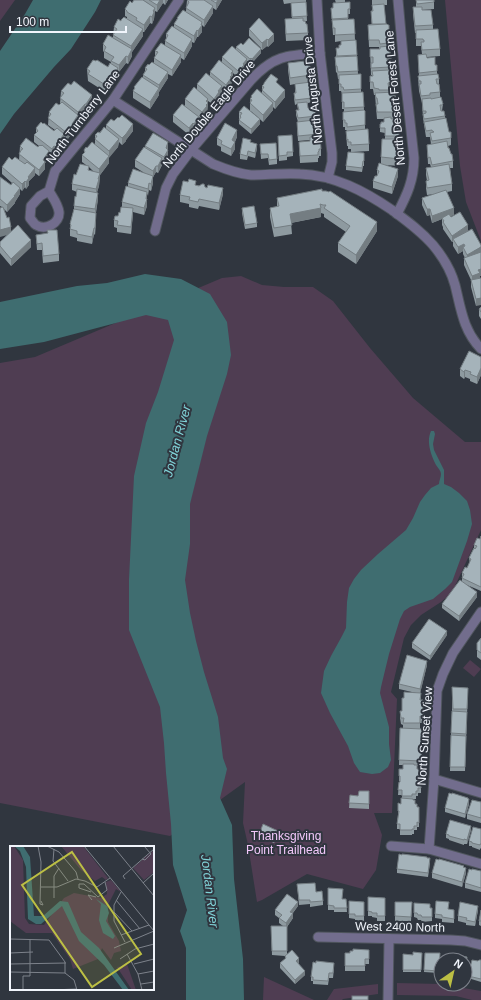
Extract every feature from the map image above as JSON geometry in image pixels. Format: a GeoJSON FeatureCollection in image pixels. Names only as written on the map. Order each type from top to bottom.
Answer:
{"type":"FeatureCollection","features":[{"type":"Feature","properties":{"kind":"street","name":"North Turnberry Lane"},"geometry":{"type":"LineString","coordinates":[[49,191],[56,171],[113,100],[179,0]]}},
{"type":"Feature","properties":{"kind":"street","name":"North Augusta Drive"},"geometry":{"type":"LineString","coordinates":[[317,0],[320,53],[332,153],[332,162],[328,178]]}},
{"type":"Feature","properties":{"kind":"street","name":"North Desert Forest Lane"},"geometry":{"type":"LineString","coordinates":[[397,214],[410,186],[414,163],[398,0]]}},
{"type":"Feature","properties":{"kind":"street","name":"North Double Eagle Drive"},"geometry":{"type":"LineString","coordinates":[[155,231],[163,198],[173,174],[191,150],[251,80],[267,65],[281,58],[320,53]]}},
{"type":"Feature","properties":{"kind":"street"},"geometry":{"type":"LineString","coordinates":[[113,100],[213,164],[224,169],[250,175],[310,174],[328,178],[360,190],[397,214],[419,230],[442,256],[448,266],[465,325],[474,342],[481,349]]}},
{"type":"Feature","properties":{"kind":"street","name":"North Sunset View"},"geometry":{"type":"LineString","coordinates":[[429,849],[434,779],[437,691],[453,653],[481,612]]}},
{"type":"Feature","properties":{"kind":"street"},"geometry":{"type":"LineString","coordinates":[[434,779],[481,793]]}},
{"type":"Feature","properties":{"kind":"street"},"geometry":{"type":"LineString","coordinates":[[391,846],[429,849],[481,864]]}},
{"type":"Feature","properties":{"kind":"street","name":"West 2400 North"},"geometry":{"type":"LineString","coordinates":[[318,937],[451,940],[465,941],[481,945]]}},
{"type":"Feature","properties":{"kind":"street"},"geometry":{"type":"LineString","coordinates":[[388,939],[388,1000]]}},
{"type":"Feature","properties":{"kind":"green space"},"geometry":{"type":"Polygon","coordinates":[[[0,0],[15,0],[0,21],[0,0]]]}},
{"type":"Feature","properties":{"kind":"green space"},"geometry":{"type":"Polygon","coordinates":[[[445,0],[481,0],[481,241],[466,202],[460,166],[445,0]]]}},
{"type":"Feature","properties":{"kind":"green space","name":"Thanksgiving Point Trailhead"},"geometry":{"type":"Polygon","coordinates":[[[241,276],[262,285],[313,287],[333,301],[370,348],[413,398],[465,442],[481,442],[481,530],[455,586],[449,595],[421,615],[411,625],[404,638],[391,692],[397,699],[392,813],[374,813],[382,835],[376,870],[363,889],[307,874],[257,902],[243,823],[245,782],[170,836],[0,803],[0,363],[35,357],[222,278],[241,276]]]}},
{"type":"Feature","properties":{"kind":"green space"},"geometry":{"type":"Polygon","coordinates":[[[470,660],[481,669],[474,677],[463,668],[470,660]]]}},
{"type":"Feature","properties":{"kind":"green space"},"geometry":{"type":"Polygon","coordinates":[[[264,977],[314,1000],[263,1000],[264,977]]]}},
{"type":"Feature","properties":{"kind":"green space"},"geometry":{"type":"Polygon","coordinates":[[[397,983],[433,984],[433,992],[473,992],[473,990],[481,991],[481,1000],[472,1000],[456,996],[397,995],[397,983]]]}},
{"type":"Feature","properties":{"kind":"green space"},"geometry":{"type":"Polygon","coordinates":[[[378,984],[378,994],[342,1000],[327,1000],[334,989],[378,984]]]}},
{"type":"Feature","properties":{"kind":"water"},"geometry":{"type":"Polygon","coordinates":[[[33,0],[101,0],[71,49],[14,114],[0,134],[0,51],[33,0]]]}},
{"type":"Feature","properties":{"kind":"water","name":"Jordan River"},"geometry":{"type":"Polygon","coordinates":[[[145,274],[181,279],[210,294],[227,322],[231,355],[227,374],[207,436],[190,504],[190,544],[185,580],[196,641],[218,717],[223,758],[227,769],[220,798],[232,825],[234,879],[243,959],[244,1000],[186,1000],[186,948],[180,931],[187,910],[173,865],[171,824],[160,707],[129,630],[129,580],[134,476],[146,423],[158,392],[174,340],[168,320],[146,315],[44,342],[0,349],[0,302],[77,286],[107,283],[145,274]]]}},
{"type":"Feature","properties":{"kind":"water"},"geometry":{"type":"Polygon","coordinates":[[[431,431],[434,431],[435,434],[433,444],[434,450],[444,470],[444,484],[451,487],[467,501],[472,524],[452,582],[433,599],[410,607],[404,611],[400,619],[389,654],[380,693],[389,727],[391,760],[388,767],[380,773],[372,774],[360,772],[354,763],[348,746],[321,693],[324,671],[346,628],[349,588],[354,579],[361,570],[406,530],[425,495],[431,488],[439,484],[441,473],[432,457],[429,444],[431,431]]]}},
{"type":"Feature","properties":{"kind":"building"},"geometry":{"type":"Polygon","coordinates":[[[134,0],[143,0],[155,8],[152,17],[150,16],[144,25],[136,20],[137,18],[125,9],[130,1],[132,3],[134,0]]]}},
{"type":"Feature","properties":{"kind":"building"},"geometry":{"type":"Polygon","coordinates":[[[149,0],[160,0],[157,5],[149,0]]]}},
{"type":"Feature","properties":{"kind":"building"},"geometry":{"type":"Polygon","coordinates":[[[187,0],[204,0],[213,6],[204,20],[186,8],[189,2],[187,0]]]}},
{"type":"Feature","properties":{"kind":"building"},"geometry":{"type":"Polygon","coordinates":[[[211,0],[218,0],[216,3],[211,0]]]}},
{"type":"Feature","properties":{"kind":"building"},"geometry":{"type":"Polygon","coordinates":[[[416,0],[434,0],[434,2],[417,4],[416,0]]]}},
{"type":"Feature","properties":{"kind":"building"},"geometry":{"type":"Polygon","coordinates":[[[306,2],[307,16],[292,17],[291,3],[306,2]]]}},
{"type":"Feature","properties":{"kind":"building"},"geometry":{"type":"Polygon","coordinates":[[[350,2],[348,18],[332,19],[331,8],[333,8],[333,3],[350,2]]]}},
{"type":"Feature","properties":{"kind":"building"},"geometry":{"type":"Polygon","coordinates":[[[384,4],[386,24],[372,24],[372,5],[384,4]]]}},
{"type":"Feature","properties":{"kind":"building"},"geometry":{"type":"Polygon","coordinates":[[[413,7],[422,7],[422,10],[431,10],[433,25],[415,26],[413,7]]]}},
{"type":"Feature","properties":{"kind":"building"},"geometry":{"type":"Polygon","coordinates":[[[183,10],[202,22],[202,25],[194,36],[174,24],[183,10]]]}},
{"type":"Feature","properties":{"kind":"building"},"geometry":{"type":"Polygon","coordinates":[[[124,17],[143,29],[131,46],[113,35],[117,29],[114,27],[118,19],[121,21],[124,17]]]}},
{"type":"Feature","properties":{"kind":"building"},"geometry":{"type":"Polygon","coordinates":[[[259,18],[274,34],[262,43],[249,29],[259,18]]]}},
{"type":"Feature","properties":{"kind":"building"},"geometry":{"type":"Polygon","coordinates":[[[303,18],[303,21],[307,24],[308,33],[286,34],[285,19],[303,18]]]}},
{"type":"Feature","properties":{"kind":"building"},"geometry":{"type":"Polygon","coordinates":[[[354,19],[355,34],[335,35],[335,28],[333,28],[332,20],[354,19]]]}},
{"type":"Feature","properties":{"kind":"building"},"geometry":{"type":"Polygon","coordinates":[[[368,25],[389,25],[388,43],[380,44],[379,40],[369,40],[368,25]]]}},
{"type":"Feature","properties":{"kind":"building"},"geometry":{"type":"Polygon","coordinates":[[[172,26],[192,39],[184,53],[165,41],[168,35],[166,34],[172,26]]]}},
{"type":"Feature","properties":{"kind":"building"},"geometry":{"type":"Polygon","coordinates":[[[438,29],[440,49],[422,50],[421,42],[424,42],[424,40],[416,39],[416,30],[438,29]]]}},
{"type":"Feature","properties":{"kind":"building"},"geometry":{"type":"Polygon","coordinates":[[[108,35],[132,49],[128,57],[126,56],[119,65],[111,61],[114,57],[104,51],[106,47],[103,44],[108,35]]]}},
{"type":"Feature","properties":{"kind":"building"},"geometry":{"type":"Polygon","coordinates":[[[249,38],[261,49],[252,59],[236,47],[241,43],[243,45],[249,38]]]}},
{"type":"Feature","properties":{"kind":"building"},"geometry":{"type":"Polygon","coordinates":[[[356,40],[357,55],[337,56],[336,48],[339,48],[341,41],[356,40]]]}},
{"type":"Feature","properties":{"kind":"building"},"geometry":{"type":"Polygon","coordinates":[[[161,43],[181,55],[172,70],[154,58],[158,52],[155,51],[161,43]]]}},
{"type":"Feature","properties":{"kind":"building"},"geometry":{"type":"Polygon","coordinates":[[[232,46],[247,59],[238,71],[222,57],[232,46]]]}},
{"type":"Feature","properties":{"kind":"building"},"geometry":{"type":"Polygon","coordinates":[[[389,46],[391,59],[387,60],[391,61],[391,67],[371,68],[373,57],[370,57],[370,49],[380,49],[380,47],[389,46]]]}},
{"type":"Feature","properties":{"kind":"building"},"geometry":{"type":"Polygon","coordinates":[[[426,54],[427,58],[435,57],[437,71],[419,73],[418,55],[426,54]]]}},
{"type":"Feature","properties":{"kind":"building"},"geometry":{"type":"Polygon","coordinates":[[[357,56],[358,71],[338,72],[335,57],[357,56]]]}},
{"type":"Feature","properties":{"kind":"building"},"geometry":{"type":"Polygon","coordinates":[[[93,60],[97,60],[108,67],[110,63],[118,68],[113,77],[114,78],[107,86],[88,74],[90,71],[87,69],[93,60]]]}},
{"type":"Feature","properties":{"kind":"building"},"geometry":{"type":"Polygon","coordinates":[[[219,60],[233,71],[231,73],[231,78],[226,85],[210,72],[219,60]]]}},
{"type":"Feature","properties":{"kind":"building"},"geometry":{"type":"Polygon","coordinates":[[[305,61],[305,63],[308,63],[308,66],[310,66],[311,75],[290,78],[288,63],[305,61]]]}},
{"type":"Feature","properties":{"kind":"building"},"geometry":{"type":"Polygon","coordinates":[[[152,62],[168,72],[159,85],[143,75],[147,69],[145,68],[152,62]]]}},
{"type":"Feature","properties":{"kind":"building"},"geometry":{"type":"Polygon","coordinates":[[[389,70],[389,75],[393,74],[393,80],[392,82],[388,83],[389,90],[379,90],[374,88],[373,82],[370,82],[370,76],[373,76],[372,71],[389,70]]]}},
{"type":"Feature","properties":{"kind":"building"},"geometry":{"type":"Polygon","coordinates":[[[206,73],[222,86],[214,99],[197,84],[206,73]]]}},
{"type":"Feature","properties":{"kind":"building"},"geometry":{"type":"Polygon","coordinates":[[[271,74],[278,79],[276,82],[285,90],[275,102],[262,90],[264,87],[262,86],[271,74]]]}},
{"type":"Feature","properties":{"kind":"building"},"geometry":{"type":"Polygon","coordinates":[[[361,74],[361,89],[344,90],[343,87],[341,87],[341,84],[339,84],[339,75],[361,74]]]}},
{"type":"Feature","properties":{"kind":"building"},"geometry":{"type":"Polygon","coordinates":[[[438,74],[439,79],[436,79],[437,84],[439,84],[440,92],[421,96],[419,84],[421,84],[421,81],[419,81],[418,76],[438,74]]]}},
{"type":"Feature","properties":{"kind":"building"},"geometry":{"type":"Polygon","coordinates":[[[142,77],[159,88],[150,102],[133,91],[135,88],[134,87],[142,77]]]}},
{"type":"Feature","properties":{"kind":"building"},"geometry":{"type":"Polygon","coordinates":[[[74,81],[92,95],[78,112],[60,98],[64,93],[61,91],[68,83],[71,85],[74,81]]]}},
{"type":"Feature","properties":{"kind":"building"},"geometry":{"type":"Polygon","coordinates":[[[311,82],[312,98],[295,100],[295,84],[311,82]]]}},
{"type":"Feature","properties":{"kind":"building"},"geometry":{"type":"Polygon","coordinates":[[[194,87],[208,99],[206,101],[208,103],[206,105],[207,106],[202,112],[185,99],[194,87]]]}},
{"type":"Feature","properties":{"kind":"building"},"geometry":{"type":"Polygon","coordinates":[[[257,89],[273,103],[263,115],[250,103],[252,100],[250,99],[252,97],[251,96],[257,89]]]}},
{"type":"Feature","properties":{"kind":"building"},"geometry":{"type":"Polygon","coordinates":[[[363,92],[364,107],[344,108],[342,93],[363,92]]]}},
{"type":"Feature","properties":{"kind":"building"},"geometry":{"type":"Polygon","coordinates":[[[395,92],[395,97],[393,97],[392,100],[396,100],[395,112],[377,112],[376,104],[378,104],[375,93],[395,92]]]}},
{"type":"Feature","properties":{"kind":"building"},"geometry":{"type":"Polygon","coordinates":[[[441,97],[443,104],[440,105],[441,111],[444,111],[445,116],[424,119],[423,114],[426,113],[426,111],[423,111],[422,99],[441,97]]]}},
{"type":"Feature","properties":{"kind":"building"},"geometry":{"type":"Polygon","coordinates":[[[62,102],[78,115],[67,133],[48,118],[51,114],[49,112],[56,103],[59,105],[62,102]]]}},
{"type":"Feature","properties":{"kind":"building"},"geometry":{"type":"Polygon","coordinates":[[[307,102],[308,108],[315,107],[316,116],[298,118],[296,110],[299,110],[297,103],[307,102]]]}},
{"type":"Feature","properties":{"kind":"building"},"geometry":{"type":"Polygon","coordinates":[[[182,104],[199,117],[189,128],[173,115],[182,104]]]}},
{"type":"Feature","properties":{"kind":"building"},"geometry":{"type":"Polygon","coordinates":[[[244,106],[260,119],[251,129],[239,120],[242,113],[239,112],[244,106]]]}},
{"type":"Feature","properties":{"kind":"building"},"geometry":{"type":"Polygon","coordinates":[[[364,110],[365,125],[347,127],[347,123],[343,120],[343,112],[364,110]]]}},
{"type":"Feature","properties":{"kind":"building"},"geometry":{"type":"Polygon","coordinates":[[[122,115],[133,124],[122,138],[106,125],[111,119],[114,121],[122,115]]]}},
{"type":"Feature","properties":{"kind":"building"},"geometry":{"type":"Polygon","coordinates":[[[391,117],[391,119],[396,118],[396,126],[398,126],[399,136],[385,136],[385,128],[380,128],[381,122],[384,122],[384,118],[391,117]]]}},
{"type":"Feature","properties":{"kind":"building"},"geometry":{"type":"Polygon","coordinates":[[[446,118],[449,132],[451,132],[451,138],[432,141],[430,133],[434,132],[432,130],[426,131],[424,122],[446,118]]]}},
{"type":"Feature","properties":{"kind":"building"},"geometry":{"type":"Polygon","coordinates":[[[314,120],[315,126],[318,126],[319,134],[298,136],[297,122],[314,120]]]}},
{"type":"Feature","properties":{"kind":"building"},"geometry":{"type":"Polygon","coordinates":[[[41,122],[54,131],[57,128],[64,134],[56,147],[54,146],[52,149],[34,135],[38,131],[36,128],[41,122]]]}},
{"type":"Feature","properties":{"kind":"building"},"geometry":{"type":"Polygon","coordinates":[[[225,123],[237,130],[232,140],[235,142],[231,149],[221,144],[222,141],[217,138],[225,123]]]}},
{"type":"Feature","properties":{"kind":"building"},"geometry":{"type":"Polygon","coordinates":[[[104,127],[119,139],[109,151],[95,139],[97,136],[95,135],[98,132],[100,133],[104,127]]]}},
{"type":"Feature","properties":{"kind":"building"},"geometry":{"type":"Polygon","coordinates":[[[368,129],[369,144],[351,145],[351,142],[348,142],[346,131],[368,129]]]}},
{"type":"Feature","properties":{"kind":"building"},"geometry":{"type":"Polygon","coordinates":[[[153,133],[168,142],[166,148],[168,150],[164,157],[145,146],[153,133]]]}},
{"type":"Feature","properties":{"kind":"building"},"geometry":{"type":"Polygon","coordinates":[[[292,135],[293,152],[287,152],[287,155],[279,156],[278,136],[292,135]]]}},
{"type":"Feature","properties":{"kind":"building"},"geometry":{"type":"Polygon","coordinates":[[[320,136],[321,149],[319,149],[318,155],[300,156],[299,142],[310,141],[310,137],[320,136]]]}},
{"type":"Feature","properties":{"kind":"building"},"geometry":{"type":"Polygon","coordinates":[[[26,138],[38,147],[42,145],[49,151],[43,160],[45,162],[39,170],[19,154],[23,149],[20,146],[26,138]]]}},
{"type":"Feature","properties":{"kind":"building"},"geometry":{"type":"Polygon","coordinates":[[[243,138],[251,140],[250,142],[257,144],[255,153],[248,151],[247,156],[240,154],[243,138]]]}},
{"type":"Feature","properties":{"kind":"building"},"geometry":{"type":"Polygon","coordinates":[[[382,139],[400,139],[400,159],[381,157],[382,139]]]}},
{"type":"Feature","properties":{"kind":"building"},"geometry":{"type":"Polygon","coordinates":[[[447,141],[453,161],[432,165],[430,157],[428,158],[427,145],[447,141]]]}},
{"type":"Feature","properties":{"kind":"building"},"geometry":{"type":"Polygon","coordinates":[[[92,142],[109,156],[99,169],[82,155],[85,152],[84,150],[86,147],[87,148],[92,142]]]}},
{"type":"Feature","properties":{"kind":"building"},"geometry":{"type":"Polygon","coordinates":[[[276,143],[277,159],[269,160],[268,154],[261,154],[260,144],[276,143]]]}},
{"type":"Feature","properties":{"kind":"building"},"geometry":{"type":"Polygon","coordinates":[[[144,147],[162,158],[158,166],[156,166],[153,171],[135,160],[144,147]]]}},
{"type":"Feature","properties":{"kind":"building"},"geometry":{"type":"Polygon","coordinates":[[[348,152],[364,153],[362,168],[346,166],[348,152]]]}},
{"type":"Feature","properties":{"kind":"building"},"geometry":{"type":"Polygon","coordinates":[[[9,157],[12,160],[15,157],[25,164],[27,162],[35,168],[26,182],[25,181],[22,184],[2,167],[9,157]]]}},
{"type":"Feature","properties":{"kind":"building"},"geometry":{"type":"Polygon","coordinates":[[[379,163],[398,169],[392,187],[373,181],[379,171],[377,170],[379,163]]]}},
{"type":"Feature","properties":{"kind":"building"},"geometry":{"type":"Polygon","coordinates":[[[80,164],[89,166],[88,170],[100,173],[96,189],[72,184],[74,174],[76,175],[80,164]]]}},
{"type":"Feature","properties":{"kind":"building"},"geometry":{"type":"Polygon","coordinates":[[[449,164],[452,184],[427,188],[426,181],[429,180],[426,168],[449,164]]]}},
{"type":"Feature","properties":{"kind":"building"},"geometry":{"type":"Polygon","coordinates":[[[133,169],[153,176],[151,184],[149,183],[148,189],[128,183],[133,169]]]}},
{"type":"Feature","properties":{"kind":"building"},"geometry":{"type":"Polygon","coordinates":[[[0,177],[11,185],[13,182],[20,188],[7,205],[0,199],[0,177]]]}},
{"type":"Feature","properties":{"kind":"building"},"geometry":{"type":"Polygon","coordinates":[[[189,179],[196,181],[195,185],[199,186],[204,184],[207,188],[208,185],[223,188],[219,203],[199,199],[198,202],[189,200],[190,197],[180,195],[183,181],[188,182],[189,179]]]}},
{"type":"Feature","properties":{"kind":"building"},"geometry":{"type":"Polygon","coordinates":[[[126,186],[147,192],[147,199],[144,208],[122,202],[126,186]]]}},
{"type":"Feature","properties":{"kind":"building"},"geometry":{"type":"Polygon","coordinates":[[[77,189],[98,193],[95,209],[74,206],[77,189]]]}},
{"type":"Feature","properties":{"kind":"building"},"geometry":{"type":"Polygon","coordinates":[[[322,189],[322,191],[330,191],[377,222],[356,255],[338,243],[350,226],[324,208],[326,205],[320,204],[321,208],[290,214],[292,225],[274,228],[270,208],[279,206],[277,198],[322,189]]]}},
{"type":"Feature","properties":{"kind":"building"},"geometry":{"type":"Polygon","coordinates":[[[446,190],[454,208],[432,216],[430,209],[427,209],[422,198],[446,190]]]}},
{"type":"Feature","properties":{"kind":"building"},"geometry":{"type":"Polygon","coordinates":[[[254,206],[257,223],[245,225],[242,208],[254,206]]]}},
{"type":"Feature","properties":{"kind":"building"},"geometry":{"type":"Polygon","coordinates":[[[3,207],[7,218],[9,217],[11,227],[0,230],[0,208],[3,207]]]}},
{"type":"Feature","properties":{"kind":"building"},"geometry":{"type":"Polygon","coordinates":[[[121,207],[133,208],[131,227],[117,225],[118,221],[114,220],[115,216],[118,216],[119,212],[120,213],[121,207]]]}},
{"type":"Feature","properties":{"kind":"building"},"geometry":{"type":"Polygon","coordinates":[[[74,209],[96,213],[95,228],[92,237],[77,234],[77,231],[70,229],[74,209]]]}},
{"type":"Feature","properties":{"kind":"building"},"geometry":{"type":"Polygon","coordinates":[[[460,212],[468,225],[452,236],[442,218],[449,214],[451,217],[460,212]]]}},
{"type":"Feature","properties":{"kind":"building"},"geometry":{"type":"Polygon","coordinates":[[[18,225],[31,240],[11,259],[0,246],[0,242],[18,225]]]}},
{"type":"Feature","properties":{"kind":"building"},"geometry":{"type":"Polygon","coordinates":[[[472,229],[481,247],[467,255],[463,247],[465,246],[464,244],[458,247],[453,239],[472,229]]]}},
{"type":"Feature","properties":{"kind":"building"},"geometry":{"type":"Polygon","coordinates":[[[47,230],[57,230],[59,254],[43,256],[42,243],[37,244],[36,235],[48,233],[47,230]]]}},
{"type":"Feature","properties":{"kind":"building"},"geometry":{"type":"Polygon","coordinates":[[[481,252],[481,269],[478,270],[480,273],[472,276],[464,258],[481,252]]]}},
{"type":"Feature","properties":{"kind":"building"},"geometry":{"type":"Polygon","coordinates":[[[481,278],[481,298],[476,299],[471,280],[481,278]]]}},
{"type":"Feature","properties":{"kind":"building"},"geometry":{"type":"Polygon","coordinates":[[[469,351],[481,357],[481,368],[477,377],[470,374],[471,372],[465,370],[464,372],[460,369],[469,351]]]}},
{"type":"Feature","properties":{"kind":"building"},"geometry":{"type":"Polygon","coordinates":[[[481,536],[481,587],[462,578],[464,574],[462,573],[465,567],[467,568],[471,559],[469,558],[474,548],[475,549],[477,546],[474,545],[477,538],[480,539],[481,536]]]}},
{"type":"Feature","properties":{"kind":"building"},"geometry":{"type":"Polygon","coordinates":[[[460,580],[477,592],[459,616],[442,604],[460,580]]]}},
{"type":"Feature","properties":{"kind":"building"},"geometry":{"type":"Polygon","coordinates":[[[429,619],[447,631],[430,656],[412,643],[429,619]]]}},
{"type":"Feature","properties":{"kind":"building"},"geometry":{"type":"Polygon","coordinates":[[[481,638],[481,653],[477,650],[477,643],[481,638]]]}},
{"type":"Feature","properties":{"kind":"building"},"geometry":{"type":"Polygon","coordinates":[[[407,655],[427,661],[420,689],[399,684],[407,655]]]}},
{"type":"Feature","properties":{"kind":"building"},"geometry":{"type":"Polygon","coordinates":[[[452,687],[468,688],[467,709],[453,709],[452,687]]]}},
{"type":"Feature","properties":{"kind":"building"},"geometry":{"type":"Polygon","coordinates":[[[404,692],[421,693],[420,700],[423,700],[423,716],[420,716],[420,723],[403,723],[404,718],[401,718],[400,711],[402,711],[402,698],[404,698],[404,692]]]}},
{"type":"Feature","properties":{"kind":"building"},"geometry":{"type":"Polygon","coordinates":[[[452,711],[467,712],[466,734],[451,733],[452,711]]]}},
{"type":"Feature","properties":{"kind":"building"},"geometry":{"type":"Polygon","coordinates":[[[400,728],[422,729],[421,761],[399,760],[400,728]]]}},
{"type":"Feature","properties":{"kind":"building"},"geometry":{"type":"Polygon","coordinates":[[[451,735],[466,736],[465,767],[450,767],[451,735]]]}},
{"type":"Feature","properties":{"kind":"building"},"geometry":{"type":"Polygon","coordinates":[[[403,764],[417,765],[417,769],[421,772],[421,788],[418,788],[416,794],[412,794],[412,796],[402,796],[402,790],[398,790],[400,782],[399,769],[403,769],[403,764]]]}},
{"type":"Feature","properties":{"kind":"building"},"geometry":{"type":"Polygon","coordinates":[[[359,791],[369,791],[369,804],[349,803],[350,795],[358,796],[359,791]]]}},
{"type":"Feature","properties":{"kind":"building"},"geometry":{"type":"Polygon","coordinates":[[[449,793],[469,799],[465,814],[445,808],[449,793]]]}},
{"type":"Feature","properties":{"kind":"building"},"geometry":{"type":"Polygon","coordinates":[[[401,798],[415,800],[415,804],[419,807],[419,823],[417,822],[417,826],[414,826],[414,829],[412,830],[400,830],[400,824],[397,824],[399,811],[398,803],[401,804],[401,798]]]}},
{"type":"Feature","properties":{"kind":"building"},"geometry":{"type":"Polygon","coordinates":[[[472,800],[481,802],[481,818],[467,814],[472,800]]]}},
{"type":"Feature","properties":{"kind":"building"},"geometry":{"type":"Polygon","coordinates":[[[450,820],[471,826],[467,840],[446,834],[450,820]]]}},
{"type":"Feature","properties":{"kind":"building"},"geometry":{"type":"Polygon","coordinates":[[[263,824],[278,831],[274,839],[260,832],[263,824]]]}},
{"type":"Feature","properties":{"kind":"building"},"geometry":{"type":"Polygon","coordinates":[[[473,827],[481,829],[480,845],[469,841],[473,827]]]}},
{"type":"Feature","properties":{"kind":"building"},"geometry":{"type":"Polygon","coordinates":[[[399,854],[430,858],[428,873],[397,869],[399,854]]]}},
{"type":"Feature","properties":{"kind":"building"},"geometry":{"type":"Polygon","coordinates":[[[436,859],[464,866],[463,867],[466,868],[462,882],[432,873],[436,859]]]}},
{"type":"Feature","properties":{"kind":"building"},"geometry":{"type":"Polygon","coordinates":[[[469,869],[481,871],[481,888],[465,883],[469,869]]]}},
{"type":"Feature","properties":{"kind":"building"},"geometry":{"type":"Polygon","coordinates":[[[315,883],[316,892],[322,891],[323,901],[310,902],[310,900],[299,900],[297,884],[315,883]]]}},
{"type":"Feature","properties":{"kind":"building"},"geometry":{"type":"Polygon","coordinates":[[[328,888],[343,889],[342,899],[346,899],[347,908],[334,908],[334,906],[328,905],[328,888]]]}},
{"type":"Feature","properties":{"kind":"building"},"geometry":{"type":"Polygon","coordinates":[[[287,894],[298,902],[290,912],[293,913],[286,923],[279,918],[282,915],[275,910],[287,894]]]}},
{"type":"Feature","properties":{"kind":"building"},"geometry":{"type":"Polygon","coordinates":[[[368,897],[385,898],[385,916],[377,916],[377,913],[368,911],[368,897]]]}},
{"type":"Feature","properties":{"kind":"building"},"geometry":{"type":"Polygon","coordinates":[[[349,901],[364,902],[364,916],[349,914],[349,901]]]}},
{"type":"Feature","properties":{"kind":"building"},"geometry":{"type":"Polygon","coordinates":[[[436,901],[449,902],[448,909],[454,910],[454,919],[435,914],[436,901]]]}},
{"type":"Feature","properties":{"kind":"building"},"geometry":{"type":"Polygon","coordinates":[[[395,902],[412,902],[411,917],[395,916],[395,902]]]}},
{"type":"Feature","properties":{"kind":"building"},"geometry":{"type":"Polygon","coordinates":[[[460,902],[478,906],[475,922],[458,916],[460,902]]]}},
{"type":"Feature","properties":{"kind":"building"},"geometry":{"type":"Polygon","coordinates":[[[414,903],[430,904],[430,908],[432,908],[432,917],[422,917],[417,913],[414,913],[414,903]]]}},
{"type":"Feature","properties":{"kind":"building"},"geometry":{"type":"Polygon","coordinates":[[[481,910],[481,921],[479,921],[481,910]]]}},
{"type":"Feature","properties":{"kind":"building"},"geometry":{"type":"Polygon","coordinates":[[[271,926],[287,926],[287,951],[272,951],[271,926]]]}},
{"type":"Feature","properties":{"kind":"building"},"geometry":{"type":"Polygon","coordinates":[[[353,949],[369,950],[369,959],[365,959],[365,966],[345,966],[345,953],[350,953],[353,949]]]}},
{"type":"Feature","properties":{"kind":"building"},"geometry":{"type":"Polygon","coordinates":[[[292,950],[299,958],[296,961],[305,971],[295,980],[280,963],[292,950]]]}},
{"type":"Feature","properties":{"kind":"building"},"geometry":{"type":"Polygon","coordinates":[[[413,952],[422,953],[421,970],[403,970],[403,954],[413,955],[413,952]]]}},
{"type":"Feature","properties":{"kind":"building"},"geometry":{"type":"Polygon","coordinates":[[[425,953],[433,953],[433,971],[424,970],[425,953]]]}},
{"type":"Feature","properties":{"kind":"building"},"geometry":{"type":"Polygon","coordinates":[[[473,960],[481,960],[481,979],[473,977],[473,960]]]}},
{"type":"Feature","properties":{"kind":"building"},"geometry":{"type":"Polygon","coordinates":[[[316,961],[334,963],[333,973],[329,973],[328,981],[313,980],[313,977],[311,977],[313,962],[316,963],[316,961]]]}},
{"type":"Feature","properties":{"kind":"building"},"geometry":{"type":"Polygon","coordinates":[[[352,996],[368,996],[368,1000],[352,1000],[352,996]]]}}]}
